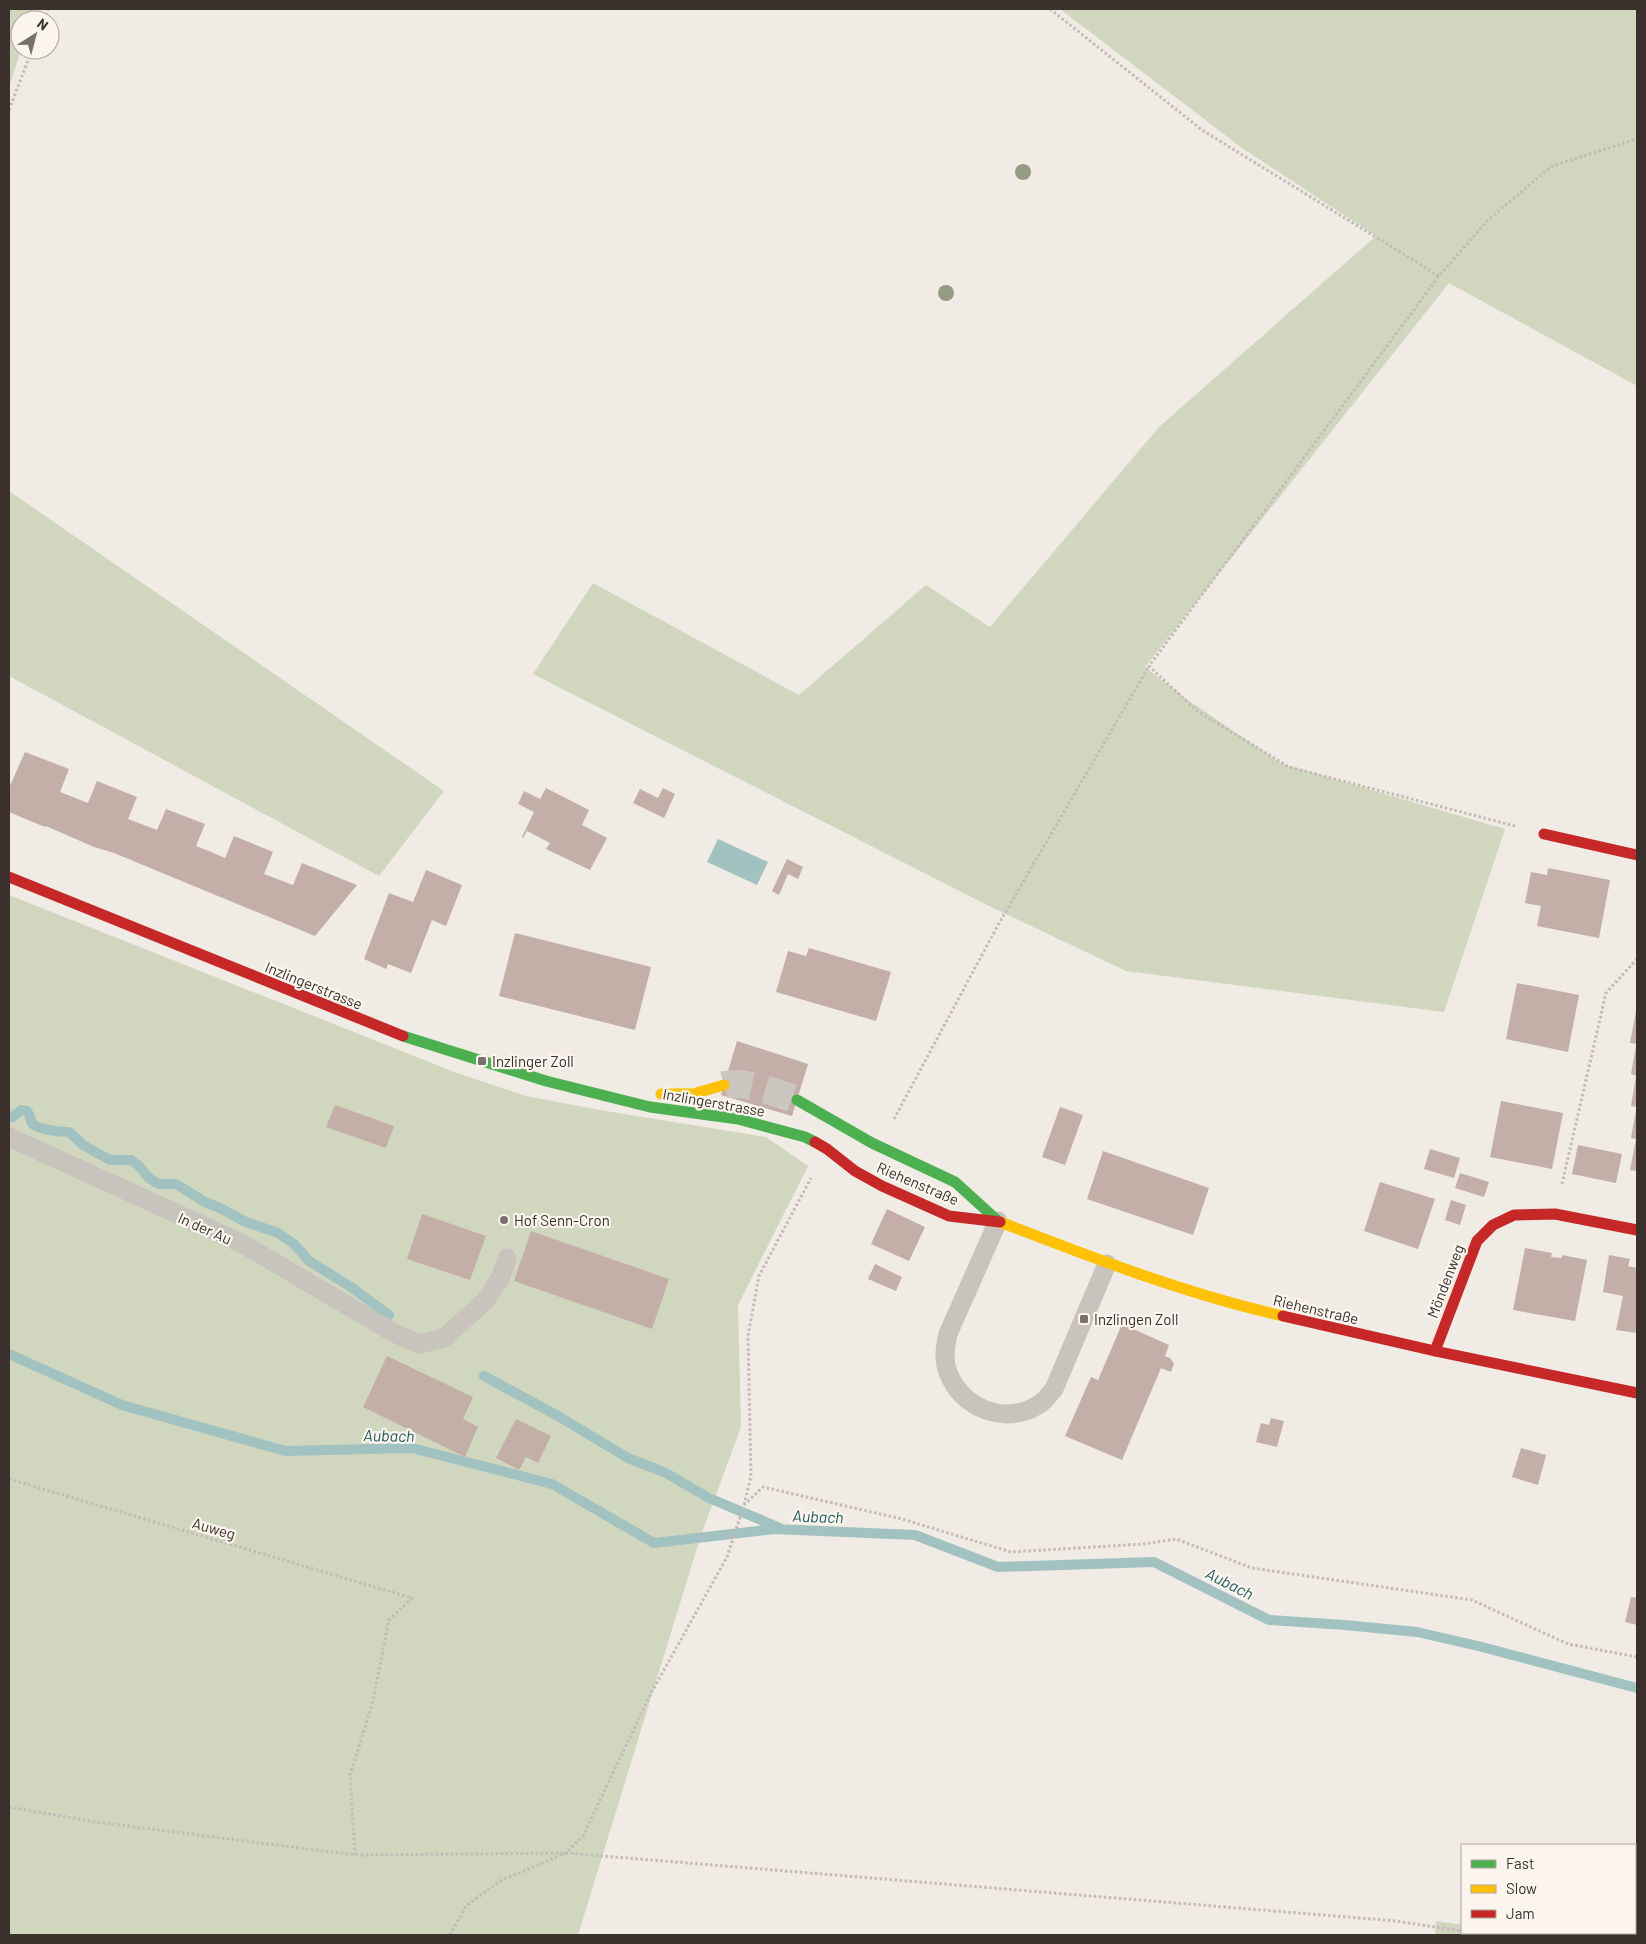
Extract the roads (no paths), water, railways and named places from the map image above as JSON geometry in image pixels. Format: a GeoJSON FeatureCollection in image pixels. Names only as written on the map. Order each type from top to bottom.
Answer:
{"type":"FeatureCollection","features":[{"type":"Feature","properties":{"kind":"street"},"geometry":{"type":"LineString","coordinates":[[1544,834],[1637,855]]}},
{"type":"Feature","properties":{"kind":"street","name":"Inzlingerstrasse"},"geometry":{"type":"LineString","coordinates":[[9,877],[396,1034],[546,1081],[617,1097],[650,1107],[738,1119],[805,1137],[830,1151]]}},
{"type":"Feature","properties":{"kind":"street","name":"Inzlingerstrasse"},"geometry":{"type":"LineString","coordinates":[[617,1097],[649,1093],[686,1096],[713,1090],[724,1085]]}},
{"type":"Feature","properties":{"kind":"street","name":"Riehenstraße"},"geometry":{"type":"LineString","coordinates":[[797,1100],[846,1129],[955,1182],[998,1221]]}},
{"type":"Feature","properties":{"kind":"street","name":"Riehenstraße"},"geometry":{"type":"LineString","coordinates":[[830,1151],[855,1171],[882,1186],[949,1216],[998,1221],[1107,1264],[1230,1303],[1435,1351],[1637,1393]]}},
{"type":"Feature","properties":{"kind":"street","name":"Möndenweg"},"geometry":{"type":"LineString","coordinates":[[1435,1351],[1477,1241],[1493,1226],[1514,1215],[1555,1214],[1637,1230]]}},
{"type":"Feature","properties":{"kind":"lane","name":"In der Au"},"geometry":{"type":"LineString","coordinates":[[9,1137],[244,1244],[394,1333],[420,1344],[444,1338],[485,1301],[501,1277],[507,1258]]}},
{"type":"Feature","properties":{"kind":"lane"},"geometry":{"type":"LineString","coordinates":[[855,1171],[876,1144]]}},
{"type":"Feature","properties":{"kind":"lane"},"geometry":{"type":"LineString","coordinates":[[998,1221],[948,1334],[944,1352],[947,1371],[956,1389],[969,1402],[986,1411],[1005,1415],[1024,1412],[1041,1403],[1054,1389],[1107,1264]]}},
{"type":"Feature","properties":{"kind":"water"},"geometry":{"type":"Polygon","coordinates":[[[718,839],[768,862],[757,885],[707,862],[718,839]]]}},
{"type":"Feature","properties":{"kind":"waterway"},"geometry":{"type":"LineString","coordinates":[[9,1117],[13,1117],[21,1110],[27,1111],[32,1123],[39,1127],[69,1132],[83,1145],[110,1160],[131,1160],[149,1178],[159,1184],[176,1184],[205,1202],[246,1222],[278,1233],[294,1244],[309,1261],[351,1287],[389,1315]]}},
{"type":"Feature","properties":{"kind":"waterway","name":"Aubach"},"geometry":{"type":"LineString","coordinates":[[9,1354],[122,1405],[285,1451],[412,1448],[552,1484],[654,1543],[774,1529],[915,1535],[998,1567],[1154,1562],[1269,1620],[1417,1632],[1637,1688]]}},
{"type":"Feature","properties":{"kind":"waterway"},"geometry":{"type":"LineString","coordinates":[[484,1376],[558,1416],[628,1458],[666,1473],[709,1498],[780,1528]]}},
{"type":"Feature","properties":{"kind":"tunnel"},"geometry":{"type":"LineString","coordinates":[[724,1085],[741,1084],[797,1100]]}},
{"type":"Feature","properties":{"kind":"place","name":"Inzlinger Zoll"},"geometry":{"type":"Point","coordinates":[482,1061]}},
{"type":"Feature","properties":{"kind":"place","name":"Hof Senn-Cron"},"geometry":{"type":"Point","coordinates":[504,1220]}},
{"type":"Feature","properties":{"kind":"place","name":"Inzlingen Zoll"},"geometry":{"type":"Point","coordinates":[1084,1319]}}]}
